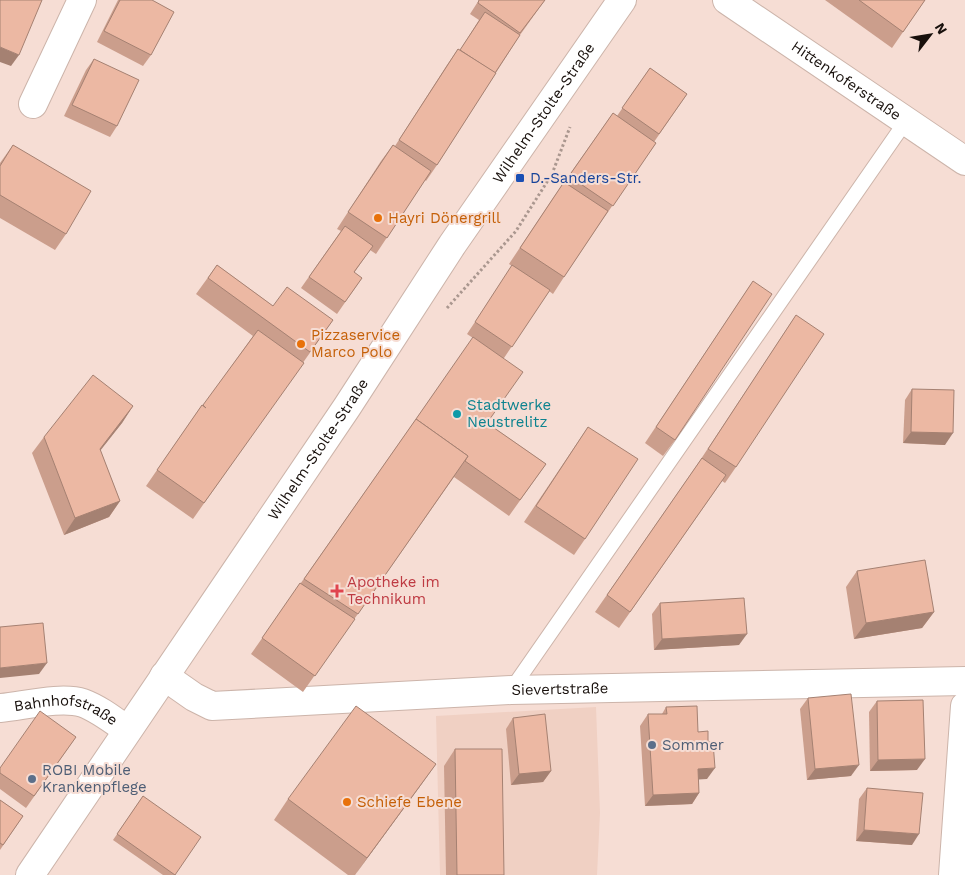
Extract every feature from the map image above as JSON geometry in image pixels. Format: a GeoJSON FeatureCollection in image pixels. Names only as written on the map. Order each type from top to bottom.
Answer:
{"type":"FeatureCollection","features":[{"type":"Feature","properties":{"kind":"street"},"geometry":{"type":"LineString","coordinates":[[33,104],[82,0]]}},
{"type":"Feature","properties":{"kind":"street","name":"Wilhelm-Stolte-Straße"},"geometry":{"type":"LineString","coordinates":[[30,875],[126,730],[330,431],[452,246],[622,0]]}},
{"type":"Feature","properties":{"kind":"street","name":"Hittenkoferstraße"},"geometry":{"type":"LineString","coordinates":[[727,0],[965,161]]}},
{"type":"Feature","properties":{"kind":"street","name":"Sievertstraße"},"geometry":{"type":"LineString","coordinates":[[164,676],[194,697],[212,706],[511,690],[965,681]]}},
{"type":"Feature","properties":{"kind":"street","name":"Bahnhofstraße"},"geometry":{"type":"LineString","coordinates":[[0,708],[65,701],[82,703],[100,711],[126,730]]}},
{"type":"Feature","properties":{"kind":"street"},"geometry":{"type":"LineString","coordinates":[[953,875],[965,706]]}},
{"type":"Feature","properties":{"kind":"lane"},"geometry":{"type":"LineString","coordinates":[[511,690],[906,121]]}},
{"type":"Feature","properties":{"kind":"shaded area"},"geometry":{"type":"Polygon","coordinates":[[[596,707],[600,813],[597,875],[440,875],[436,716],[596,707]]]}},
{"type":"Feature","properties":{"kind":"building"},"geometry":{"type":"Polygon","coordinates":[[[0,0],[42,0],[19,55],[0,47],[0,0]]]}},
{"type":"Feature","properties":{"kind":"building"},"geometry":{"type":"Polygon","coordinates":[[[120,0],[152,0],[174,12],[151,55],[104,31],[120,0]]]}},
{"type":"Feature","properties":{"kind":"building"},"geometry":{"type":"Polygon","coordinates":[[[479,0],[545,0],[520,33],[478,3],[479,0]]]}},
{"type":"Feature","properties":{"kind":"building"},"geometry":{"type":"Polygon","coordinates":[[[859,0],[925,0],[903,32],[859,0]]]}},
{"type":"Feature","properties":{"kind":"building"},"geometry":{"type":"Polygon","coordinates":[[[485,12],[520,35],[495,73],[460,50],[485,12]]]}},
{"type":"Feature","properties":{"kind":"building"},"geometry":{"type":"Polygon","coordinates":[[[458,49],[496,73],[437,165],[399,140],[458,49]]]}},
{"type":"Feature","properties":{"kind":"building"},"geometry":{"type":"Polygon","coordinates":[[[94,59],[139,80],[117,126],[72,105],[94,59]]]}},
{"type":"Feature","properties":{"kind":"building"},"geometry":{"type":"Polygon","coordinates":[[[650,68],[687,94],[659,134],[622,108],[650,68]]]}},
{"type":"Feature","properties":{"kind":"building"},"geometry":{"type":"Polygon","coordinates":[[[613,113],[656,143],[613,206],[569,176],[613,113]]]}},
{"type":"Feature","properties":{"kind":"building"},"geometry":{"type":"Polygon","coordinates":[[[13,145],[91,191],[66,234],[0,195],[0,166],[13,145]]]}},
{"type":"Feature","properties":{"kind":"building"},"geometry":{"type":"Polygon","coordinates":[[[393,145],[431,171],[387,238],[348,212],[393,145]]]}},
{"type":"Feature","properties":{"kind":"building"},"geometry":{"type":"Polygon","coordinates":[[[564,182],[608,211],[564,277],[520,248],[564,182]]]}},
{"type":"Feature","properties":{"kind":"building"},"geometry":{"type":"Polygon","coordinates":[[[345,226],[373,246],[354,272],[362,278],[345,302],[309,277],[345,226]]]}},
{"type":"Feature","properties":{"kind":"building"},"geometry":{"type":"Polygon","coordinates":[[[217,265],[273,306],[287,287],[333,320],[310,352],[208,278],[217,265]]]}},
{"type":"Feature","properties":{"kind":"building"},"geometry":{"type":"Polygon","coordinates":[[[512,265],[550,290],[512,347],[475,322],[512,265]]]}},
{"type":"Feature","properties":{"kind":"building"},"geometry":{"type":"Polygon","coordinates":[[[753,281],[772,294],[675,440],[656,427],[753,281]]]}},
{"type":"Feature","properties":{"kind":"building"},"geometry":{"type":"Polygon","coordinates":[[[796,315],[824,334],[736,467],[708,449],[796,315]]]}},
{"type":"Feature","properties":{"kind":"building"},"geometry":{"type":"Polygon","coordinates":[[[258,330],[304,363],[204,503],[157,470],[202,405],[206,408],[203,405],[258,330]]]}},
{"type":"Feature","properties":{"kind":"building","name":"Stadtwerke Neustrelitz"},"geometry":{"type":"Polygon","coordinates":[[[473,337],[523,372],[487,423],[546,464],[520,500],[465,461],[468,456],[416,419],[473,337]]]}},
{"type":"Feature","properties":{"kind":"building"},"geometry":{"type":"Polygon","coordinates":[[[93,375],[133,406],[100,449],[120,501],[75,518],[44,437],[93,375]]]}},
{"type":"Feature","properties":{"kind":"building"},"geometry":{"type":"Polygon","coordinates":[[[912,389],[954,390],[953,433],[911,432],[912,389]]]}},
{"type":"Feature","properties":{"kind":"building"},"geometry":{"type":"Polygon","coordinates":[[[416,419],[468,456],[358,614],[304,579],[416,419]]]}},
{"type":"Feature","properties":{"kind":"building"},"geometry":{"type":"Polygon","coordinates":[[[588,427],[638,459],[585,539],[536,506],[588,427]]]}},
{"type":"Feature","properties":{"kind":"building"},"geometry":{"type":"Polygon","coordinates":[[[702,458],[726,475],[630,612],[607,595],[702,458]]]}},
{"type":"Feature","properties":{"kind":"building"},"geometry":{"type":"Polygon","coordinates":[[[925,560],[934,612],[866,623],[857,571],[925,560]]]}},
{"type":"Feature","properties":{"kind":"building"},"geometry":{"type":"Polygon","coordinates":[[[300,583],[355,619],[315,676],[262,638],[300,583]]]}},
{"type":"Feature","properties":{"kind":"building"},"geometry":{"type":"Polygon","coordinates":[[[744,598],[747,634],[662,639],[660,603],[744,598]]]}},
{"type":"Feature","properties":{"kind":"building"},"geometry":{"type":"Polygon","coordinates":[[[43,623],[47,663],[0,668],[0,627],[43,623]]]}},
{"type":"Feature","properties":{"kind":"building"},"geometry":{"type":"Polygon","coordinates":[[[851,694],[859,765],[815,769],[808,698],[851,694]]]}},
{"type":"Feature","properties":{"kind":"building"},"geometry":{"type":"Polygon","coordinates":[[[923,700],[925,759],[878,760],[877,701],[923,700]]]}},
{"type":"Feature","properties":{"kind":"building","name":"Schiefe Ebene"},"geometry":{"type":"Polygon","coordinates":[[[356,706],[436,764],[367,858],[288,799],[356,706]]]}},
{"type":"Feature","properties":{"kind":"building"},"geometry":{"type":"Polygon","coordinates":[[[697,706],[698,732],[708,731],[708,742],[713,742],[715,768],[698,769],[699,793],[653,795],[648,714],[667,714],[666,707],[697,706]]]}},
{"type":"Feature","properties":{"kind":"building"},"geometry":{"type":"Polygon","coordinates":[[[40,711],[76,737],[34,796],[0,773],[0,768],[40,711]]]}},
{"type":"Feature","properties":{"kind":"building"},"geometry":{"type":"Polygon","coordinates":[[[545,714],[551,771],[519,774],[513,718],[545,714]]]}},
{"type":"Feature","properties":{"kind":"building"},"geometry":{"type":"Polygon","coordinates":[[[455,749],[502,749],[504,875],[457,875],[455,749]]]}},
{"type":"Feature","properties":{"kind":"building"},"geometry":{"type":"Polygon","coordinates":[[[867,788],[923,793],[919,834],[864,830],[867,788]]]}},
{"type":"Feature","properties":{"kind":"building"},"geometry":{"type":"Polygon","coordinates":[[[143,796],[201,837],[175,875],[117,834],[143,796]]]}},
{"type":"Feature","properties":{"kind":"building"},"geometry":{"type":"Polygon","coordinates":[[[0,800],[23,816],[3,845],[0,843],[0,800]]]}},
{"type":"Feature","properties":{"kind":"place","name":"D.-Sanders-Str."},"geometry":{"type":"Point","coordinates":[520,178]}},
{"type":"Feature","properties":{"kind":"place","name":"Hayri Dönergrill"},"geometry":{"type":"Point","coordinates":[378,218]}},
{"type":"Feature","properties":{"kind":"place","name":"Pizzaservice Marco Polo"},"geometry":{"type":"Point","coordinates":[301,344]}},
{"type":"Feature","properties":{"kind":"place","name":"Stadtwerke Neustrelitz"},"geometry":{"type":"Point","coordinates":[457,414]}},
{"type":"Feature","properties":{"kind":"place","name":"Apotheke im Technikum"},"geometry":{"type":"Point","coordinates":[337,591]}},
{"type":"Feature","properties":{"kind":"place","name":"Sommer"},"geometry":{"type":"Point","coordinates":[652,745]}},
{"type":"Feature","properties":{"kind":"place","name":"ROBI Mobile Krankenpflege"},"geometry":{"type":"Point","coordinates":[32,779]}},
{"type":"Feature","properties":{"kind":"place","name":"Schiefe Ebene"},"geometry":{"type":"Point","coordinates":[347,802]}}]}
